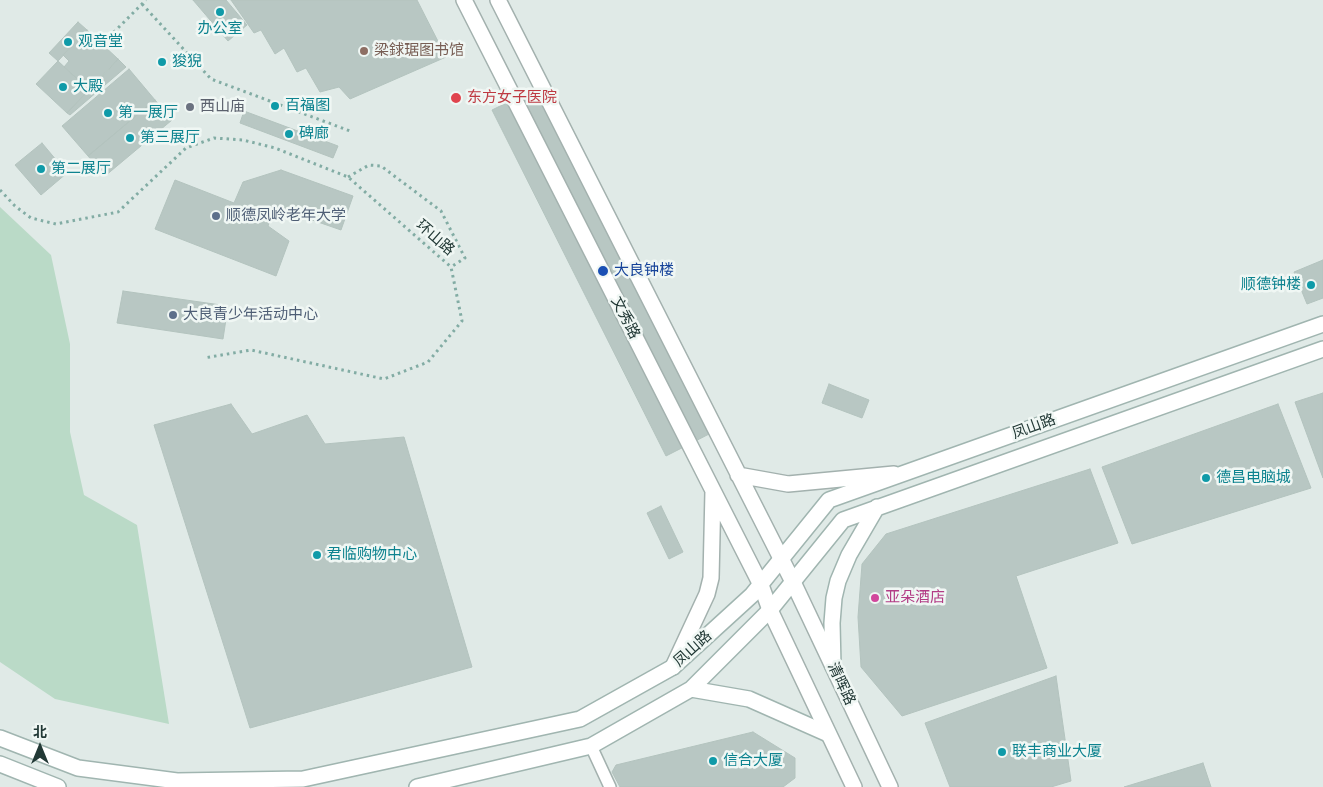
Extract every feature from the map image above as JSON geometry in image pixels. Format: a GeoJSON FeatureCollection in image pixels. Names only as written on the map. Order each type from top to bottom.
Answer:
{"type":"FeatureCollection","features":[{"type":"Feature","properties":{"kind":"main road","name":"文秀路"},"geometry":{"type":"LineString","coordinates":[[464,0],[761,585],[770,610]]}},
{"type":"Feature","properties":{"kind":"main road","name":"文秀路"},"geometry":{"type":"LineString","coordinates":[[498,0],[793,582]]}},
{"type":"Feature","properties":{"kind":"main road","name":"凤山路"},"geometry":{"type":"LineString","coordinates":[[0,738],[78,768],[177,781],[304,779],[580,719],[673,668],[752,595],[829,500],[1323,324]]}},
{"type":"Feature","properties":{"kind":"main road","name":"凤山路"},"geometry":{"type":"LineString","coordinates":[[417,787],[591,746],[691,689],[770,610],[843,520],[1323,349]]}},
{"type":"Feature","properties":{"kind":"main road"},"geometry":{"type":"LineString","coordinates":[[738,475],[788,484],[906,473]]}},
{"type":"Feature","properties":{"kind":"main road"},"geometry":{"type":"LineString","coordinates":[[673,668],[707,594],[711,578],[713,490]]}},
{"type":"Feature","properties":{"kind":"main road"},"geometry":{"type":"LineString","coordinates":[[833,666],[832,622],[838,581],[849,555],[878,507]]}},
{"type":"Feature","properties":{"kind":"main road","name":"清晖路"},"geometry":{"type":"LineString","coordinates":[[793,582],[890,787]]}},
{"type":"Feature","properties":{"kind":"main road"},"geometry":{"type":"LineString","coordinates":[[770,610],[854,787]]}},
{"type":"Feature","properties":{"kind":"main road"},"geometry":{"type":"LineString","coordinates":[[691,689],[749,700],[828,734]]}},
{"type":"Feature","properties":{"kind":"main road"},"geometry":{"type":"LineString","coordinates":[[0,764],[58,787]]}},
{"type":"Feature","properties":{"kind":"lane"},"geometry":{"type":"LineString","coordinates":[[591,746],[610,787]]}},
{"type":"Feature","properties":{"kind":"path"},"geometry":{"type":"LineString","coordinates":[[109,37],[146,0]]}},
{"type":"Feature","properties":{"kind":"path"},"geometry":{"type":"LineString","coordinates":[[142,4],[211,79],[350,131]]}},
{"type":"Feature","properties":{"kind":"path","name":"环山路"},"geometry":{"type":"LineString","coordinates":[[0,190],[15,206],[31,218],[56,224],[118,212],[186,148],[214,138],[243,140],[276,148],[348,177],[451,267],[462,321],[428,362],[384,379],[251,350],[204,358]]}},
{"type":"Feature","properties":{"kind":"path"},"geometry":{"type":"LineString","coordinates":[[348,177],[369,165],[381,166],[440,211],[465,258],[451,267]]}},
{"type":"Feature","properties":{"kind":"green space"},"geometry":{"type":"Polygon","coordinates":[[[0,207],[51,255],[70,344],[70,432],[84,495],[137,525],[169,724],[55,699],[0,662],[0,207]]]}},
{"type":"Feature","properties":{"kind":"building","name":"办公室"},"geometry":{"type":"Polygon","coordinates":[[[193,0],[226,0],[247,25],[228,41],[193,0]]]}},
{"type":"Feature","properties":{"kind":"building","name":"梁銶琚图书馆"},"geometry":{"type":"Polygon","coordinates":[[[231,0],[417,0],[446,57],[350,99],[339,87],[320,92],[306,68],[297,72],[284,48],[275,54],[261,30],[254,33],[231,0]]]}},
{"type":"Feature","properties":{"kind":"building","name":"观音堂"},"geometry":{"type":"Polygon","coordinates":[[[78,22],[87,30],[58,61],[49,53],[78,22]]]}},
{"type":"Feature","properties":{"kind":"building"},"geometry":{"type":"Polygon","coordinates":[[[87,30],[118,59],[95,85],[88,79],[83,84],[64,67],[69,61],[63,55],[87,30]]]}},
{"type":"Feature","properties":{"kind":"building"},"geometry":{"type":"Polygon","coordinates":[[[118,59],[126,67],[70,115],[67,113],[118,59]]]}},
{"type":"Feature","properties":{"kind":"building","name":"大殿"},"geometry":{"type":"Polygon","coordinates":[[[58,61],[89,90],[67,113],[36,84],[58,61]]]}},
{"type":"Feature","properties":{"kind":"building","name":"第一展厅"},"geometry":{"type":"Polygon","coordinates":[[[129,69],[155,100],[88,156],[62,126],[129,69]]]}},
{"type":"Feature","properties":{"kind":"building"},"geometry":{"type":"Polygon","coordinates":[[[541,86],[715,431],[666,456],[492,110],[541,86]]]}},
{"type":"Feature","properties":{"kind":"building","name":"第三展厅"},"geometry":{"type":"Polygon","coordinates":[[[155,100],[172,120],[105,176],[88,156],[155,100]]]}},
{"type":"Feature","properties":{"kind":"building","name":"碑廊"},"geometry":{"type":"Polygon","coordinates":[[[244,111],[338,146],[333,158],[240,123],[244,111]]]}},
{"type":"Feature","properties":{"kind":"building","name":"第二展厅"},"geometry":{"type":"Polygon","coordinates":[[[42,143],[67,173],[41,195],[15,165],[42,143]]]}},
{"type":"Feature","properties":{"kind":"building","name":"顺德凤岭老年大学"},"geometry":{"type":"Polygon","coordinates":[[[281,170],[353,196],[341,230],[275,207],[268,226],[289,241],[276,276],[155,229],[175,180],[234,203],[243,182],[281,170]]]}},
{"type":"Feature","properties":{"kind":"building","name":"顺德钟楼"},"geometry":{"type":"Polygon","coordinates":[[[1323,260],[1323,298],[1307,304],[1294,272],[1323,260]]]}},
{"type":"Feature","properties":{"kind":"building","name":"大良青少年活动中心"},"geometry":{"type":"Polygon","coordinates":[[[123,291],[228,306],[223,339],[117,323],[123,291]]]}},
{"type":"Feature","properties":{"kind":"building"},"geometry":{"type":"Polygon","coordinates":[[[829,384],[869,400],[862,418],[822,403],[829,384]]]}},
{"type":"Feature","properties":{"kind":"building"},"geometry":{"type":"Polygon","coordinates":[[[1323,393],[1323,478],[1295,402],[1323,393]]]}},
{"type":"Feature","properties":{"kind":"building","name":"君临购物中心"},"geometry":{"type":"Polygon","coordinates":[[[231,404],[252,434],[307,415],[325,444],[404,437],[472,667],[250,728],[154,425],[231,404]]]}},
{"type":"Feature","properties":{"kind":"building","name":"德昌电脑城"},"geometry":{"type":"Polygon","coordinates":[[[1278,404],[1311,488],[1132,544],[1102,467],[1278,404]]]}},
{"type":"Feature","properties":{"kind":"building"},"geometry":{"type":"Polygon","coordinates":[[[1090,469],[1118,543],[1016,576],[1047,668],[902,716],[861,667],[858,617],[862,564],[886,534],[1090,469]]]}},
{"type":"Feature","properties":{"kind":"building"},"geometry":{"type":"Polygon","coordinates":[[[661,506],[683,552],[669,559],[647,513],[661,506]]]}},
{"type":"Feature","properties":{"kind":"building","name":"联丰商业大厦"},"geometry":{"type":"Polygon","coordinates":[[[1056,676],[1071,781],[1051,787],[950,787],[925,723],[1056,676]]]}},
{"type":"Feature","properties":{"kind":"building","name":"信合大厦"},"geometry":{"type":"Polygon","coordinates":[[[753,732],[795,758],[795,778],[783,787],[620,787],[612,772],[616,765],[753,732]]]}},
{"type":"Feature","properties":{"kind":"building"},"geometry":{"type":"Polygon","coordinates":[[[1203,763],[1211,787],[1124,787],[1203,763]]]}},
{"type":"Feature","properties":{"kind":"place","name":"办公室"},"geometry":{"type":"Point","coordinates":[220,12]}},
{"type":"Feature","properties":{"kind":"place","name":"观音堂"},"geometry":{"type":"Point","coordinates":[68,42]}},
{"type":"Feature","properties":{"kind":"place","name":"梁銶琚图书馆"},"geometry":{"type":"Point","coordinates":[364,51]}},
{"type":"Feature","properties":{"kind":"place","name":"狻猊"},"geometry":{"type":"Point","coordinates":[162,62]}},
{"type":"Feature","properties":{"kind":"place","name":"大殿"},"geometry":{"type":"Point","coordinates":[63,87]}},
{"type":"Feature","properties":{"kind":"place","name":"东方女子医院"},"geometry":{"type":"Point","coordinates":[456,98]}},
{"type":"Feature","properties":{"kind":"place","name":"百福图"},"geometry":{"type":"Point","coordinates":[275,106]}},
{"type":"Feature","properties":{"kind":"place","name":"西山庙"},"geometry":{"type":"Point","coordinates":[190,107]}},
{"type":"Feature","properties":{"kind":"place","name":"第一展厅"},"geometry":{"type":"Point","coordinates":[108,113]}},
{"type":"Feature","properties":{"kind":"place","name":"碑廊"},"geometry":{"type":"Point","coordinates":[289,134]}},
{"type":"Feature","properties":{"kind":"place","name":"第三展厅"},"geometry":{"type":"Point","coordinates":[130,138]}},
{"type":"Feature","properties":{"kind":"place","name":"第二展厅"},"geometry":{"type":"Point","coordinates":[41,169]}},
{"type":"Feature","properties":{"kind":"place","name":"顺德凤岭老年大学"},"geometry":{"type":"Point","coordinates":[216,216]}},
{"type":"Feature","properties":{"kind":"place","name":"大良钟楼"},"geometry":{"type":"Point","coordinates":[603,271]}},
{"type":"Feature","properties":{"kind":"place","name":"顺德钟楼"},"geometry":{"type":"Point","coordinates":[1311,285]}},
{"type":"Feature","properties":{"kind":"place","name":"大良青少年活动中心"},"geometry":{"type":"Point","coordinates":[173,315]}},
{"type":"Feature","properties":{"kind":"place","name":"德昌电脑城"},"geometry":{"type":"Point","coordinates":[1206,478]}},
{"type":"Feature","properties":{"kind":"place","name":"君临购物中心"},"geometry":{"type":"Point","coordinates":[317,555]}},
{"type":"Feature","properties":{"kind":"place","name":"亚朵酒店"},"geometry":{"type":"Point","coordinates":[875,598]}},
{"type":"Feature","properties":{"kind":"place","name":"联丰商业大厦"},"geometry":{"type":"Point","coordinates":[1002,752]}},
{"type":"Feature","properties":{"kind":"place","name":"信合大厦"},"geometry":{"type":"Point","coordinates":[713,761]}}]}
